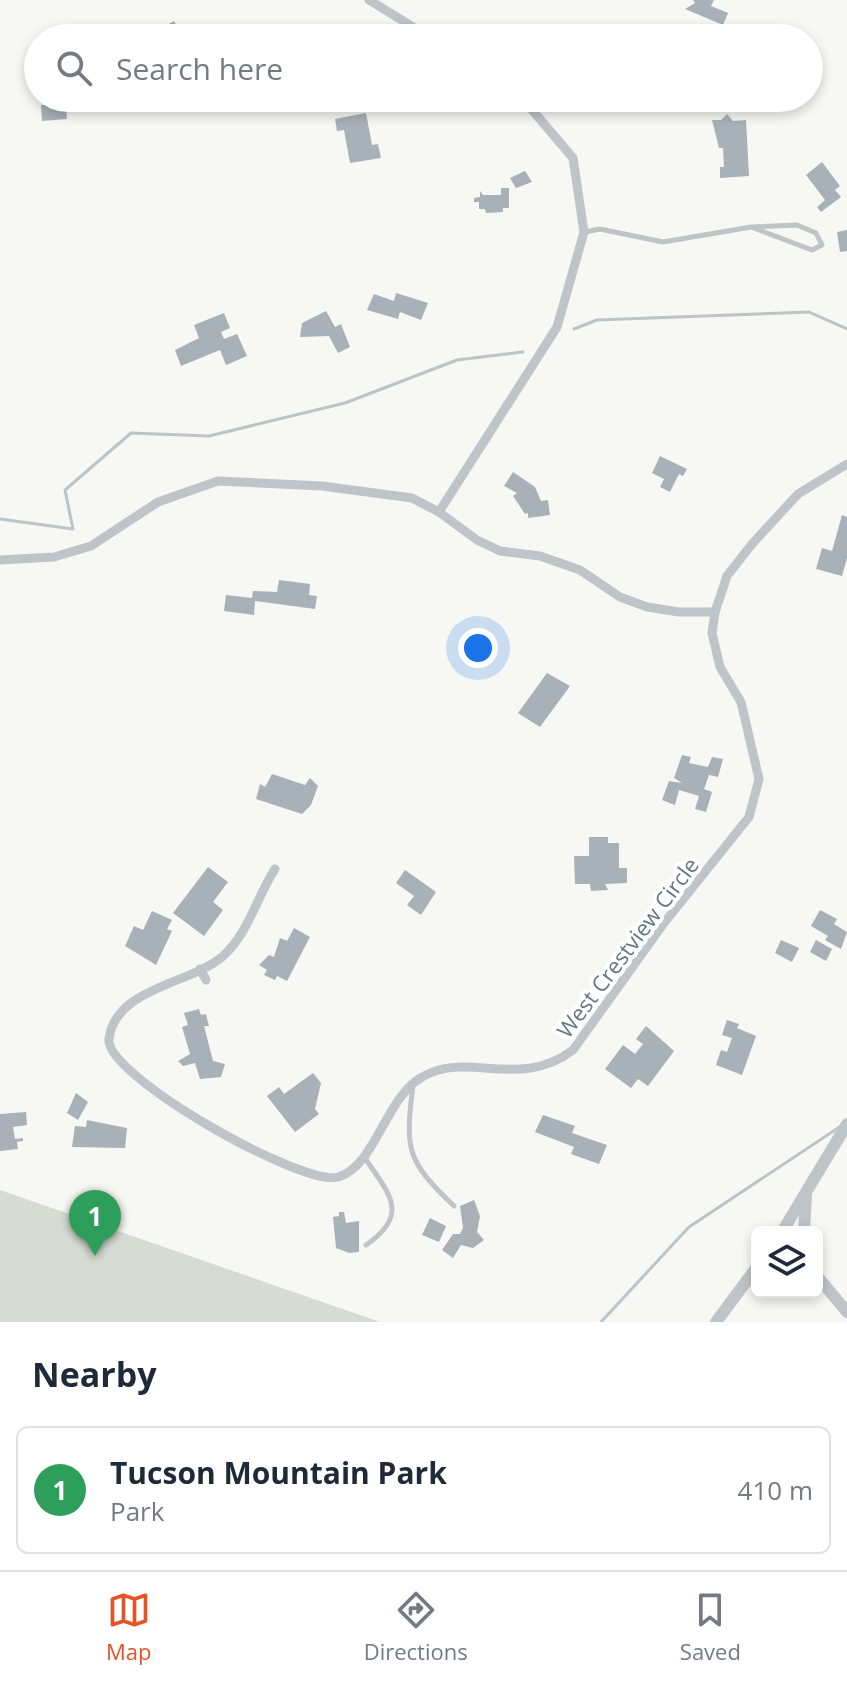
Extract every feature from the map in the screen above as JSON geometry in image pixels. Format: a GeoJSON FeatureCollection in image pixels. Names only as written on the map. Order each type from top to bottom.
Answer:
{"type":"FeatureCollection","features":[{"type":"Feature","properties":{"kind":"street"},"geometry":{"type":"LineString","coordinates":[[369,0],[408,24]]}},
{"type":"Feature","properties":{"kind":"street"},"geometry":{"type":"LineString","coordinates":[[439,512],[557,327],[584,232],[573,158],[534,112]]}},
{"type":"Feature","properties":{"kind":"street","name":"West Crestview Circle"},"geometry":{"type":"LineString","coordinates":[[413,1084],[438,1071],[528,1070],[557,1062],[573,1050],[664,923],[745,824],[757,799],[759,779],[741,702],[720,667],[712,633],[715,612],[727,576],[752,544],[798,494],[847,464]]}},
{"type":"Feature","properties":{"kind":"street"},"geometry":{"type":"LineString","coordinates":[[0,560],[54,557],[91,546],[158,502],[218,481],[390,493],[412,498],[439,512],[477,540],[500,551],[540,556],[580,570],[620,597],[679,612],[715,612]]}},
{"type":"Feature","properties":{"kind":"street"},"geometry":{"type":"LineString","coordinates":[[275,869],[239,937],[221,958],[124,1009],[109,1037],[109,1048],[115,1058],[202,1122],[308,1175],[338,1177],[351,1171],[364,1157],[393,1107],[413,1084]]}},
{"type":"Feature","properties":{"kind":"street"},"geometry":{"type":"LineString","coordinates":[[200,969],[206,980]]}},
{"type":"Feature","properties":{"kind":"street"},"geometry":{"type":"LineString","coordinates":[[786,1226],[847,1124]]}},
{"type":"Feature","properties":{"kind":"street"},"geometry":{"type":"LineString","coordinates":[[804,1226],[806,1191]]}},
{"type":"Feature","properties":{"kind":"street"},"geometry":{"type":"LineString","coordinates":[[716,1322],[751,1275]]}},
{"type":"Feature","properties":{"kind":"street"},"geometry":{"type":"LineString","coordinates":[[823,1283],[847,1312]]}},
{"type":"Feature","properties":{"kind":"lane"},"geometry":{"type":"LineString","coordinates":[[584,232],[600,229],[663,242],[751,227],[797,225],[816,233],[822,245],[812,250],[751,227]]}},
{"type":"Feature","properties":{"kind":"lane"},"geometry":{"type":"LineString","coordinates":[[413,1084],[408,1126],[414,1161],[423,1176],[454,1206]]}},
{"type":"Feature","properties":{"kind":"lane"},"geometry":{"type":"LineString","coordinates":[[364,1157],[386,1190],[394,1213],[382,1234],[366,1245]]}},
{"type":"Feature","properties":{"kind":"shaded area"},"geometry":{"type":"Polygon","coordinates":[[[0,1190],[380,1322],[0,1322],[0,1190]]]}},
{"type":"Feature","properties":{"kind":"building"},"geometry":{"type":"Polygon","coordinates":[[[693,0],[714,0],[711,6],[728,13],[723,24],[685,9],[695,3],[693,0]]]}},
{"type":"Feature","properties":{"kind":"building"},"geometry":{"type":"Polygon","coordinates":[[[41,112],[66,112],[67,119],[42,121],[41,112]]]}},
{"type":"Feature","properties":{"kind":"building"},"geometry":{"type":"Polygon","coordinates":[[[366,113],[372,145],[378,144],[381,158],[350,163],[344,130],[337,131],[335,119],[366,113]]]}},
{"type":"Feature","properties":{"kind":"building"},"geometry":{"type":"Polygon","coordinates":[[[727,114],[733,121],[746,120],[749,176],[720,178],[720,167],[724,167],[723,148],[719,148],[712,120],[721,120],[727,114]]]}},
{"type":"Feature","properties":{"kind":"building"},"geometry":{"type":"Polygon","coordinates":[[[822,162],[840,186],[835,190],[841,197],[821,212],[817,207],[825,200],[806,175],[822,162]]]}},
{"type":"Feature","properties":{"kind":"building"},"geometry":{"type":"Polygon","coordinates":[[[525,171],[532,182],[516,188],[510,178],[525,171]]]}},
{"type":"Feature","properties":{"kind":"building"},"geometry":{"type":"Polygon","coordinates":[[[501,188],[509,188],[509,208],[503,208],[503,212],[486,213],[485,209],[479,209],[479,202],[474,202],[474,198],[480,197],[480,191],[483,195],[501,195],[501,188]]]}},
{"type":"Feature","properties":{"kind":"building"},"geometry":{"type":"Polygon","coordinates":[[[847,230],[847,251],[840,252],[837,232],[847,230]]]}},
{"type":"Feature","properties":{"kind":"building"},"geometry":{"type":"Polygon","coordinates":[[[396,293],[428,303],[421,320],[400,312],[398,319],[367,310],[374,294],[394,301],[396,293]]]}},
{"type":"Feature","properties":{"kind":"building"},"geometry":{"type":"Polygon","coordinates":[[[326,311],[335,327],[341,324],[350,347],[338,353],[329,336],[300,337],[302,323],[326,311]]]}},
{"type":"Feature","properties":{"kind":"building"},"geometry":{"type":"Polygon","coordinates":[[[224,313],[230,328],[221,332],[224,339],[237,334],[247,356],[226,365],[220,350],[181,366],[175,350],[199,338],[194,325],[224,313]]]}},
{"type":"Feature","properties":{"kind":"building"},"geometry":{"type":"Polygon","coordinates":[[[660,456],[687,469],[683,476],[679,474],[670,492],[660,487],[664,479],[652,473],[660,456]]]}},
{"type":"Feature","properties":{"kind":"building"},"geometry":{"type":"Polygon","coordinates":[[[513,472],[535,487],[541,501],[548,500],[550,515],[528,518],[528,513],[525,514],[513,496],[517,493],[504,486],[513,472]]]}},
{"type":"Feature","properties":{"kind":"building"},"geometry":{"type":"Polygon","coordinates":[[[842,515],[847,517],[847,558],[842,576],[816,569],[822,548],[832,551],[842,515]]]}},
{"type":"Feature","properties":{"kind":"building"},"geometry":{"type":"Polygon","coordinates":[[[279,580],[310,584],[309,595],[317,596],[315,609],[255,601],[254,615],[224,611],[226,595],[252,598],[253,591],[277,592],[279,580]]]}},
{"type":"Feature","properties":{"kind":"building"},"geometry":{"type":"Polygon","coordinates":[[[547,673],[570,686],[540,727],[518,713],[547,673]]]}},
{"type":"Feature","properties":{"kind":"building"},"geometry":{"type":"Polygon","coordinates":[[[682,755],[691,757],[689,763],[708,767],[712,757],[723,759],[718,777],[709,775],[704,789],[712,792],[706,812],[695,809],[699,796],[679,790],[675,805],[662,800],[669,781],[682,783],[674,778],[682,755]]]}},
{"type":"Feature","properties":{"kind":"building"},"geometry":{"type":"Polygon","coordinates":[[[272,774],[305,785],[310,778],[318,786],[311,805],[302,814],[256,799],[260,784],[265,787],[272,774]]]}},
{"type":"Feature","properties":{"kind":"building"},"geometry":{"type":"Polygon","coordinates":[[[589,837],[608,837],[608,843],[619,843],[619,868],[627,868],[627,883],[605,884],[608,890],[591,891],[590,884],[575,884],[574,856],[589,856],[589,837]]]}},
{"type":"Feature","properties":{"kind":"building"},"geometry":{"type":"Polygon","coordinates":[[[208,867],[228,882],[213,902],[223,910],[204,936],[173,913],[208,867]]]}},
{"type":"Feature","properties":{"kind":"building"},"geometry":{"type":"Polygon","coordinates":[[[405,870],[436,892],[421,915],[407,905],[414,896],[396,883],[405,870]]]}},
{"type":"Feature","properties":{"kind":"building"},"geometry":{"type":"Polygon","coordinates":[[[820,910],[837,919],[834,924],[847,932],[841,949],[825,940],[828,936],[811,926],[820,910]]]}},
{"type":"Feature","properties":{"kind":"building"},"geometry":{"type":"Polygon","coordinates":[[[152,911],[172,920],[167,929],[172,931],[156,965],[125,946],[134,926],[143,930],[152,911]]]}},
{"type":"Feature","properties":{"kind":"building"},"geometry":{"type":"Polygon","coordinates":[[[294,928],[310,937],[287,981],[264,975],[267,970],[259,965],[269,955],[274,957],[280,938],[287,941],[294,928]]]}},
{"type":"Feature","properties":{"kind":"building"},"geometry":{"type":"Polygon","coordinates":[[[781,940],[799,948],[792,962],[775,953],[781,940]]]}},
{"type":"Feature","properties":{"kind":"building"},"geometry":{"type":"Polygon","coordinates":[[[816,940],[832,949],[826,961],[810,952],[816,940]]]}},
{"type":"Feature","properties":{"kind":"building"},"geometry":{"type":"Polygon","coordinates":[[[199,1009],[201,1015],[206,1014],[209,1026],[204,1026],[213,1061],[225,1064],[221,1077],[200,1079],[195,1063],[183,1066],[178,1061],[190,1054],[182,1027],[188,1025],[184,1013],[199,1009]]]}},
{"type":"Feature","properties":{"kind":"building"},"geometry":{"type":"Polygon","coordinates":[[[727,1020],[756,1036],[742,1075],[716,1065],[721,1050],[727,1052],[732,1038],[722,1035],[727,1020]]]}},
{"type":"Feature","properties":{"kind":"building"},"geometry":{"type":"Polygon","coordinates":[[[646,1026],[674,1051],[648,1086],[638,1079],[631,1088],[605,1069],[623,1045],[635,1054],[643,1044],[636,1039],[646,1026]]]}},
{"type":"Feature","properties":{"kind":"building"},"geometry":{"type":"Polygon","coordinates":[[[313,1073],[321,1083],[315,1109],[319,1114],[295,1132],[267,1096],[279,1087],[284,1094],[313,1073]]]}},
{"type":"Feature","properties":{"kind":"building"},"geometry":{"type":"Polygon","coordinates":[[[76,1093],[88,1102],[78,1120],[67,1113],[76,1093]]]}},
{"type":"Feature","properties":{"kind":"building"},"geometry":{"type":"Polygon","coordinates":[[[26,1112],[27,1125],[13,1127],[15,1139],[23,1138],[23,1141],[17,1142],[18,1149],[0,1151],[0,1114],[26,1112]]]}},
{"type":"Feature","properties":{"kind":"building"},"geometry":{"type":"Polygon","coordinates":[[[543,1115],[575,1126],[572,1133],[607,1145],[599,1164],[571,1154],[574,1147],[535,1132],[543,1115]]]}},
{"type":"Feature","properties":{"kind":"building"},"geometry":{"type":"Polygon","coordinates":[[[87,1120],[127,1128],[125,1148],[72,1147],[75,1126],[86,1127],[87,1120]]]}},
{"type":"Feature","properties":{"kind":"building"},"geometry":{"type":"Polygon","coordinates":[[[474,1200],[480,1216],[477,1232],[484,1240],[473,1248],[461,1245],[453,1258],[442,1250],[453,1234],[460,1234],[463,1228],[460,1206],[474,1200]]]}},
{"type":"Feature","properties":{"kind":"building"},"geometry":{"type":"Polygon","coordinates":[[[339,1212],[344,1212],[346,1223],[359,1221],[359,1252],[349,1253],[336,1248],[333,1217],[339,1216],[339,1212]]]}},
{"type":"Feature","properties":{"kind":"building"},"geometry":{"type":"Polygon","coordinates":[[[430,1218],[446,1226],[439,1242],[422,1235],[430,1218]]]}},
{"type":"Feature","properties":{"kind":"waterway"},"geometry":{"type":"LineString","coordinates":[[574,329],[597,320],[809,312],[847,329]]}},
{"type":"Feature","properties":{"kind":"waterway"},"geometry":{"type":"LineString","coordinates":[[0,519],[73,529],[65,490],[131,433],[209,436],[345,403],[457,360],[523,352]]}},
{"type":"Feature","properties":{"kind":"waterway"},"geometry":{"type":"LineString","coordinates":[[601,1322],[689,1227],[841,1126]]}},
{"type":"Feature","properties":{"kind":"place","name":"Tucson Mountain Park"},"geometry":{"type":"Point","coordinates":[95,1256]}}]}
